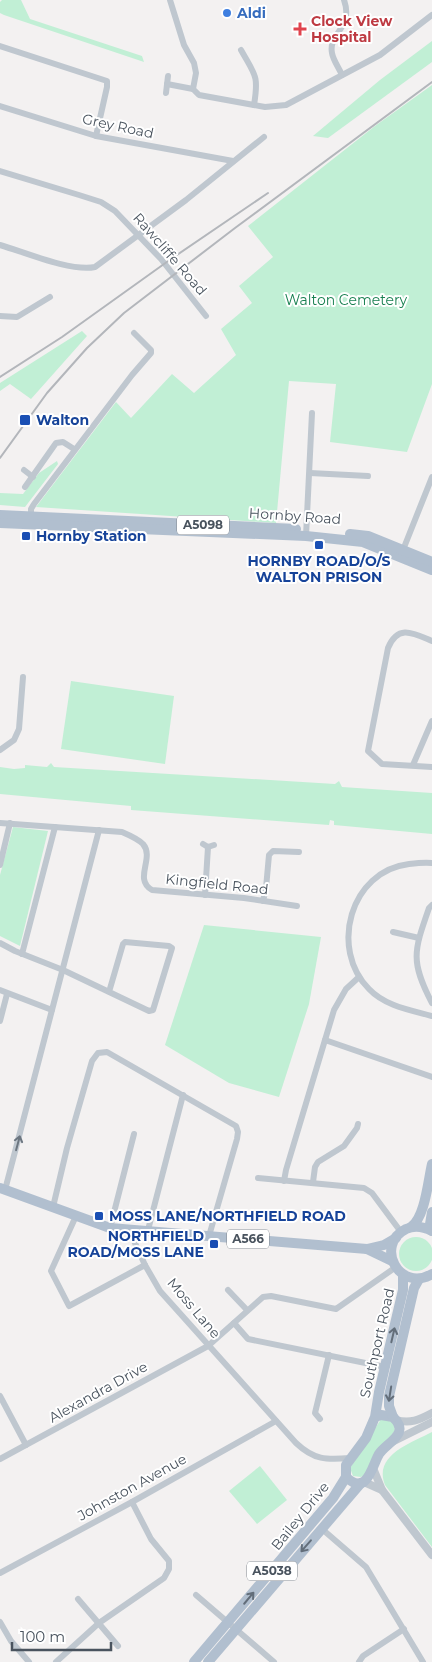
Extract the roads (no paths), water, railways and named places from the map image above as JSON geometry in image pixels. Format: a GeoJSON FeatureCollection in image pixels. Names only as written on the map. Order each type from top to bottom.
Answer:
{"type":"FeatureCollection","features":[{"type":"Feature","properties":{"kind":"main road","name":"Hornby Road"},"geometry":{"type":"LineString","coordinates":[[0,515],[31,521]]}},
{"type":"Feature","properties":{"kind":"main road","name":"Hornby Road"},"geometry":{"type":"LineString","coordinates":[[0,523],[31,521],[368,536],[432,562]]}},
{"type":"Feature","properties":{"kind":"main road","name":"Hornby Road"},"geometry":{"type":"LineString","coordinates":[[306,533],[364,542],[432,570]]}},
{"type":"Feature","properties":{"kind":"main road"},"geometry":{"type":"LineString","coordinates":[[402,1233],[417,1222],[421,1213],[432,1164]]}},
{"type":"Feature","properties":{"kind":"main road","name":"A566"},"geometry":{"type":"LineString","coordinates":[[2,1189],[110,1228],[367,1248],[384,1245],[402,1233]]}},
{"type":"Feature","properties":{"kind":"main road"},"geometry":{"type":"LineString","coordinates":[[432,1212],[430,1224],[432,1231]]}},
{"type":"Feature","properties":{"kind":"main road"},"geometry":{"type":"LineString","coordinates":[[402,1233],[422,1227],[432,1231]]}},
{"type":"Feature","properties":{"kind":"main road","name":"Southport Road"},"geometry":{"type":"LineString","coordinates":[[375,1417],[403,1290],[391,1249],[402,1233]]}},
{"type":"Feature","properties":{"kind":"main road","name":"A566"},"geometry":{"type":"LineString","coordinates":[[367,1248],[397,1268]]}},
{"type":"Feature","properties":{"kind":"main road"},"geometry":{"type":"LineString","coordinates":[[397,1268],[411,1278],[419,1279],[432,1275]]}},
{"type":"Feature","properties":{"kind":"main road","name":"Southport Road"},"geometry":{"type":"LineString","coordinates":[[394,1418],[389,1406],[389,1396],[414,1288],[419,1279]]}},
{"type":"Feature","properties":{"kind":"main road"},"geometry":{"type":"LineString","coordinates":[[375,1417],[381,1415],[394,1418]]}},
{"type":"Feature","properties":{"kind":"main road","name":"A5038"},"geometry":{"type":"LineString","coordinates":[[346,1474],[346,1465],[366,1438],[375,1417]]}},
{"type":"Feature","properties":{"kind":"main road","name":"A5038"},"geometry":{"type":"LineString","coordinates":[[362,1482],[369,1477],[381,1451],[392,1442],[398,1433],[399,1426],[394,1418]]}},
{"type":"Feature","properties":{"kind":"main road"},"geometry":{"type":"LineString","coordinates":[[346,1474],[354,1482],[362,1482]]}},
{"type":"Feature","properties":{"kind":"main road","name":"Bailey Drive"},"geometry":{"type":"LineString","coordinates":[[208,1662],[232,1626],[333,1498],[346,1474]]}},
{"type":"Feature","properties":{"kind":"main road","name":"Bailey Drive"},"geometry":{"type":"LineString","coordinates":[[194,1662],[232,1626],[322,1529],[362,1482]]}},
{"type":"Feature","properties":{"kind":"street"},"geometry":{"type":"LineString","coordinates":[[170,0],[184,45],[194,62],[196,73],[193,89]]}},
{"type":"Feature","properties":{"kind":"street"},"geometry":{"type":"LineString","coordinates":[[342,75],[332,52],[334,40],[345,23],[347,14],[344,0]]}},
{"type":"Feature","properties":{"kind":"street"},"geometry":{"type":"LineString","coordinates":[[167,84],[193,89],[199,95],[254,105],[270,107],[286,105],[380,54],[432,15]]}},
{"type":"Feature","properties":{"kind":"street"},"geometry":{"type":"LineString","coordinates":[[0,46],[107,80],[96,136]]}},
{"type":"Feature","properties":{"kind":"street"},"geometry":{"type":"LineString","coordinates":[[241,50],[256,77],[254,105]]}},
{"type":"Feature","properties":{"kind":"street"},"geometry":{"type":"LineString","coordinates":[[166,93],[168,76]]}},
{"type":"Feature","properties":{"kind":"street","name":"Grey Road"},"geometry":{"type":"LineString","coordinates":[[0,106],[96,136],[233,161]]}},
{"type":"Feature","properties":{"kind":"street"},"geometry":{"type":"LineString","coordinates":[[0,245],[85,269],[95,267],[264,137]]}},
{"type":"Feature","properties":{"kind":"street","name":"Rawcliffe Road"},"geometry":{"type":"LineString","coordinates":[[0,171],[101,202],[115,211],[161,259],[206,316]]}},
{"type":"Feature","properties":{"kind":"street"},"geometry":{"type":"LineString","coordinates":[[0,316],[17,317],[50,296]]}},
{"type":"Feature","properties":{"kind":"street"},"geometry":{"type":"LineString","coordinates":[[31,521],[31,509],[34,504],[74,449],[151,353],[151,350],[134,333]]}},
{"type":"Feature","properties":{"kind":"street"},"geometry":{"type":"LineString","coordinates":[[306,533],[312,413]]}},
{"type":"Feature","properties":{"kind":"street"},"geometry":{"type":"LineString","coordinates":[[25,487],[56,444],[63,442],[74,449]]}},
{"type":"Feature","properties":{"kind":"street"},"geometry":{"type":"LineString","coordinates":[[24,470],[33,476]]}},
{"type":"Feature","properties":{"kind":"street"},"geometry":{"type":"LineString","coordinates":[[310,473],[368,476]]}},
{"type":"Feature","properties":{"kind":"street"},"geometry":{"type":"LineString","coordinates":[[403,550],[432,477]]}},
{"type":"Feature","properties":{"kind":"street"},"geometry":{"type":"LineString","coordinates":[[432,640],[412,633],[400,633],[392,639],[388,648],[368,752],[382,764],[432,767]]}},
{"type":"Feature","properties":{"kind":"street"},"geometry":{"type":"LineString","coordinates":[[0,750],[14,740],[19,729],[23,677]]}},
{"type":"Feature","properties":{"kind":"street"},"geometry":{"type":"LineString","coordinates":[[413,765],[432,721]]}},
{"type":"Feature","properties":{"kind":"street","name":"Kingfield Road"},"geometry":{"type":"LineString","coordinates":[[0,822],[122,832],[143,844],[147,852],[144,878],[148,888],[263,900],[297,906]]}},
{"type":"Feature","properties":{"kind":"street"},"geometry":{"type":"LineString","coordinates":[[0,865],[10,823]]}},
{"type":"Feature","properties":{"kind":"street"},"geometry":{"type":"LineString","coordinates":[[22,954],[55,827]]}},
{"type":"Feature","properties":{"kind":"street"},"geometry":{"type":"LineString","coordinates":[[2,1189],[63,970],[99,830]]}},
{"type":"Feature","properties":{"kind":"street"},"geometry":{"type":"LineString","coordinates":[[205,895],[208,845]]}},
{"type":"Feature","properties":{"kind":"street"},"geometry":{"type":"LineString","coordinates":[[263,900],[272,851],[299,852]]}},
{"type":"Feature","properties":{"kind":"street"},"geometry":{"type":"LineString","coordinates":[[432,864],[427,862],[401,865],[384,872],[368,887],[354,905],[348,924],[348,947],[352,964],[369,990],[382,1000],[398,1007],[432,1016]]}},
{"type":"Feature","properties":{"kind":"street"},"geometry":{"type":"LineString","coordinates":[[432,905],[429,908],[418,938],[415,958],[419,978],[432,1002]]}},
{"type":"Feature","properties":{"kind":"street"},"geometry":{"type":"LineString","coordinates":[[393,932],[418,938]]}},
{"type":"Feature","properties":{"kind":"street"},"geometry":{"type":"LineString","coordinates":[[0,943],[63,970],[109,992],[149,1011],[153,1010],[172,948],[126,942],[122,944],[109,992]]}},
{"type":"Feature","properties":{"kind":"street"},"geometry":{"type":"LineString","coordinates":[[284,1180],[339,999],[350,984],[359,977]]}},
{"type":"Feature","properties":{"kind":"street"},"geometry":{"type":"LineString","coordinates":[[0,990],[52,1010]]}},
{"type":"Feature","properties":{"kind":"street"},"geometry":{"type":"LineString","coordinates":[[0,1021],[7,994]]}},
{"type":"Feature","properties":{"kind":"street"},"geometry":{"type":"LineString","coordinates":[[325,1040],[432,1077]]}},
{"type":"Feature","properties":{"kind":"street"},"geometry":{"type":"LineString","coordinates":[[53,1207],[67,1148],[92,1061],[98,1053],[110,1053],[234,1124],[237,1129],[237,1139],[209,1236]]}},
{"type":"Feature","properties":{"kind":"street"},"geometry":{"type":"LineString","coordinates":[[148,1230],[183,1095]]}},
{"type":"Feature","properties":{"kind":"street"},"geometry":{"type":"LineString","coordinates":[[313,1182],[318,1162],[344,1146],[358,1124]]}},
{"type":"Feature","properties":{"kind":"street"},"geometry":{"type":"LineString","coordinates":[[110,1228],[134,1134]]}},
{"type":"Feature","properties":{"kind":"street"},"geometry":{"type":"LineString","coordinates":[[258,1178],[360,1187],[370,1191],[402,1233]]}},
{"type":"Feature","properties":{"kind":"street"},"geometry":{"type":"LineString","coordinates":[[76,1216],[51,1271],[69,1306],[145,1265]]}},
{"type":"Feature","properties":{"kind":"street","name":"Moss Lane"},"geometry":{"type":"LineString","coordinates":[[129,1230],[145,1265],[160,1291],[296,1443],[308,1453],[320,1458],[332,1460],[350,1458]]}},
{"type":"Feature","properties":{"kind":"street","name":"Alexandra Drive"},"geometry":{"type":"LineString","coordinates":[[0,1459],[208,1346],[261,1298],[268,1296],[333,1309],[338,1308],[397,1268]]}},
{"type":"Feature","properties":{"kind":"street"},"geometry":{"type":"LineString","coordinates":[[228,1290],[247,1310]]}},
{"type":"Feature","properties":{"kind":"street"},"geometry":{"type":"LineString","coordinates":[[234,1323],[248,1339],[385,1367]]}},
{"type":"Feature","properties":{"kind":"street"},"geometry":{"type":"LineString","coordinates":[[320,1419],[316,1413],[330,1355]]}},
{"type":"Feature","properties":{"kind":"street"},"geometry":{"type":"LineString","coordinates":[[0,1396],[26,1445]]}},
{"type":"Feature","properties":{"kind":"street"},"geometry":{"type":"LineString","coordinates":[[394,1418],[407,1423],[414,1422],[432,1413]]}},
{"type":"Feature","properties":{"kind":"street","name":"Johnston Avenue"},"geometry":{"type":"LineString","coordinates":[[0,1573],[276,1421]]}},
{"type":"Feature","properties":{"kind":"street"},"geometry":{"type":"LineString","coordinates":[[392,1442],[432,1422]]}},
{"type":"Feature","properties":{"kind":"street","name":"Moss Lane"},"geometry":{"type":"LineString","coordinates":[[332,1460],[346,1474]]}},
{"type":"Feature","properties":{"kind":"street"},"geometry":{"type":"LineString","coordinates":[[373,1468],[382,1490],[432,1556]]}},
{"type":"Feature","properties":{"kind":"street"},"geometry":{"type":"LineString","coordinates":[[362,1482],[382,1490]]}},
{"type":"Feature","properties":{"kind":"street"},"geometry":{"type":"LineString","coordinates":[[56,1662],[99,1623],[167,1574],[170,1564],[152,1540],[132,1502]]}},
{"type":"Feature","properties":{"kind":"street"},"geometry":{"type":"LineString","coordinates":[[322,1529],[366,1567],[423,1662]]}},
{"type":"Feature","properties":{"kind":"street"},"geometry":{"type":"LineString","coordinates":[[196,1595],[232,1626],[265,1659],[274,1662]]}},
{"type":"Feature","properties":{"kind":"street"},"geometry":{"type":"LineString","coordinates":[[78,1599],[118,1646]]}},
{"type":"Feature","properties":{"kind":"street"},"geometry":{"type":"LineString","coordinates":[[0,1622],[29,1662]]}},
{"type":"Feature","properties":{"kind":"street"},"geometry":{"type":"LineString","coordinates":[[359,1662],[363,1656],[404,1629]]}},
{"type":"Feature","properties":{"kind":"railway"},"geometry":{"type":"LineString","coordinates":[[0,458],[47,393],[87,348],[124,313],[432,82]]}},
{"type":"Feature","properties":{"kind":"railway"},"geometry":{"type":"LineString","coordinates":[[0,377],[62,337],[268,193]]}},
{"type":"Feature","properties":{"kind":"place","name":"Aldi"},"geometry":{"type":"Point","coordinates":[227,13]}},
{"type":"Feature","properties":{"kind":"place","name":"Clock View Hospital"},"geometry":{"type":"Point","coordinates":[300,29]}},
{"type":"Feature","properties":{"kind":"place","name":"Walton"},"geometry":{"type":"Point","coordinates":[25,420]}},
{"type":"Feature","properties":{"kind":"place","name":"Hornby Station"},"geometry":{"type":"Point","coordinates":[26,536]}},
{"type":"Feature","properties":{"kind":"place","name":"HORNBY ROAD/O/S WALTON PRISON"},"geometry":{"type":"Point","coordinates":[319,545]}},
{"type":"Feature","properties":{"kind":"place","name":"MOSS LANE/NORTHFIELD ROAD"},"geometry":{"type":"Point","coordinates":[99,1216]}},
{"type":"Feature","properties":{"kind":"place","name":"NORTHFIELD ROAD/MOSS LANE"},"geometry":{"type":"Point","coordinates":[214,1244]}},
{"type":"Feature","properties":{"kind":"park label","name":"Walton Cemetery"},"geometry":{"type":"Point","coordinates":[346,300]}}]}
